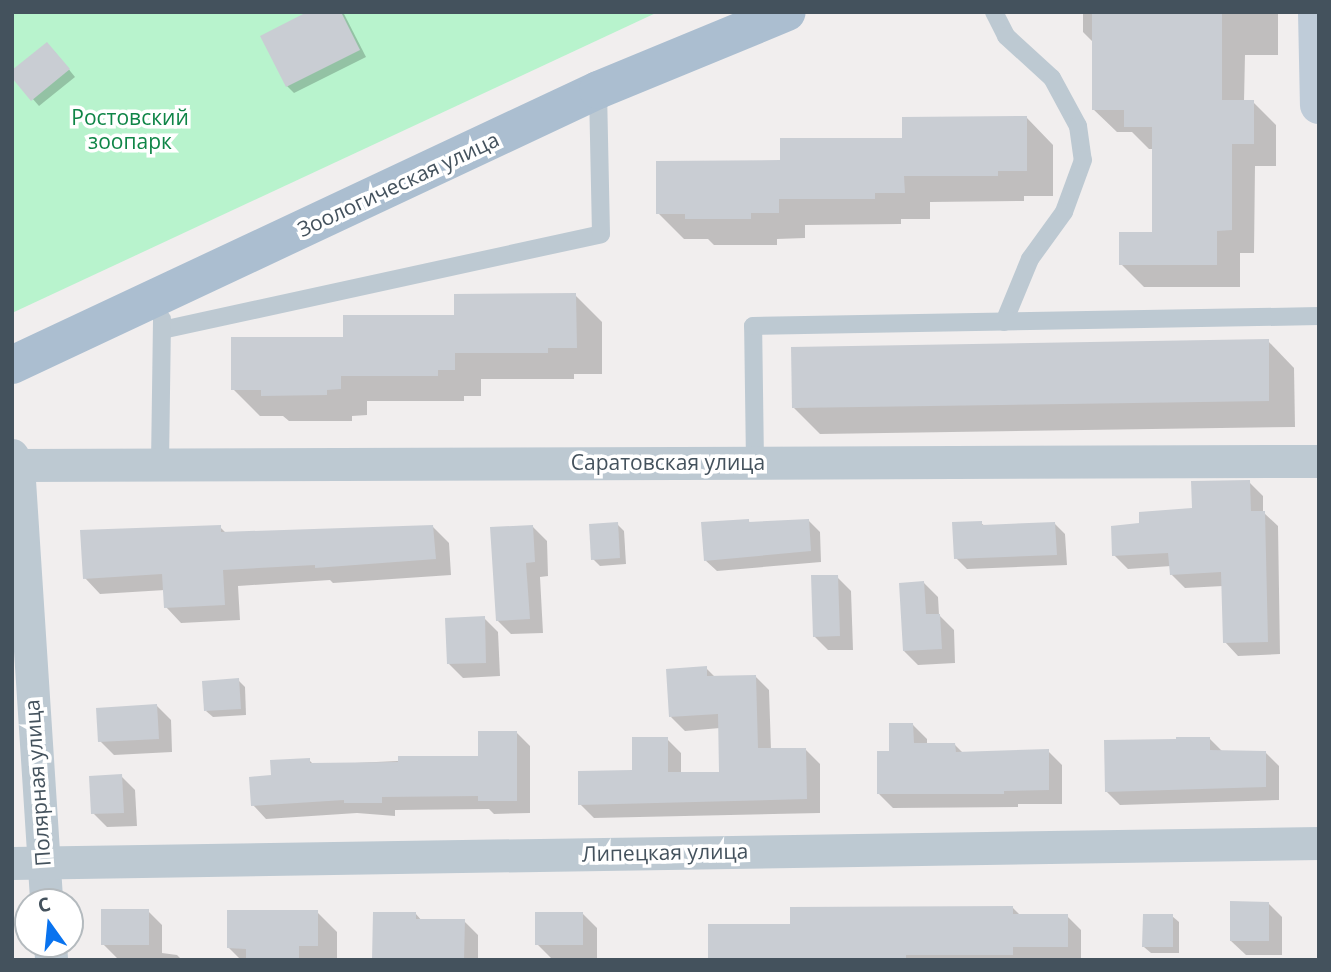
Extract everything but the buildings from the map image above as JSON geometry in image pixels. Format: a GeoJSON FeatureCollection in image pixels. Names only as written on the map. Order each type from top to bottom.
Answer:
{"type":"FeatureCollection","features":[{"type":"Feature","properties":{"kind":"main road","name":"Зоологическая улица"},"geometry":{"type":"LineString","coordinates":[[12,365],[162,312],[598,90],[787,12]]}},
{"type":"Feature","properties":{"kind":"main road"},"geometry":{"type":"LineString","coordinates":[[1317,12],[1319,105]]}},
{"type":"Feature","properties":{"kind":"street","name":"Саратовская улица"},"geometry":{"type":"LineString","coordinates":[[15,460],[160,464],[1319,461]]}},
{"type":"Feature","properties":{"kind":"street","name":"Полярная улица"},"geometry":{"type":"LineString","coordinates":[[15,460],[27,862],[39,888]]}},
{"type":"Feature","properties":{"kind":"street","name":"Липецкая улица"},"geometry":{"type":"LineString","coordinates":[[27,862],[1319,843]]}},
{"type":"Feature","properties":{"kind":"lane"},"geometry":{"type":"LineString","coordinates":[[994,12],[1006,36],[1052,78],[1078,126],[1083,160],[1064,212],[1030,259],[1004,322]]}},
{"type":"Feature","properties":{"kind":"lane"},"geometry":{"type":"LineString","coordinates":[[160,464],[162,312],[601,234],[598,90]]}},
{"type":"Feature","properties":{"kind":"lane"},"geometry":{"type":"LineString","coordinates":[[755,462],[753,326],[1319,316]]}},
{"type":"Feature","properties":{"kind":"green space","name":"Ростовский зоопарк"},"geometry":{"type":"Polygon","coordinates":[[[12,12],[658,12],[12,313],[12,12]]]}}]}
